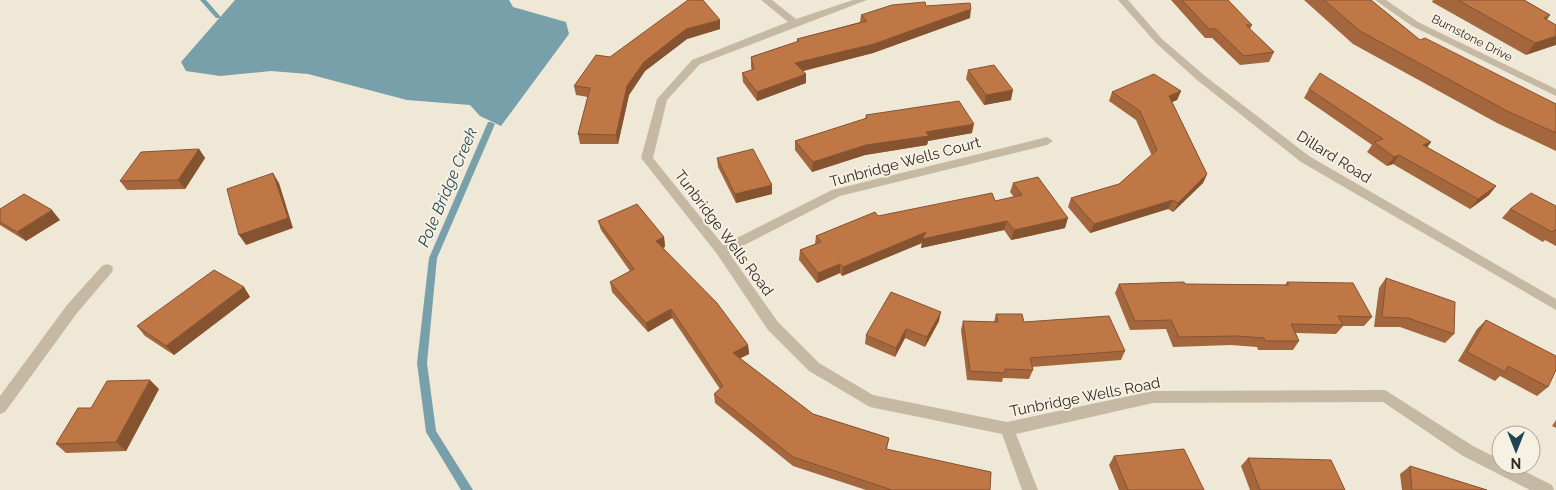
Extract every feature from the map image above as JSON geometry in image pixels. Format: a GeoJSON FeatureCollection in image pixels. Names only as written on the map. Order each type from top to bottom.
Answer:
{"type":"FeatureCollection","features":[{"type":"Feature","properties":{"kind":"street"},"geometry":{"type":"LineString","coordinates":[[766,0],[795,24]]}},
{"type":"Feature","properties":{"kind":"street","name":"Tunbridge Wells Road"},"geometry":{"type":"LineString","coordinates":[[862,0],[696,62],[662,99],[647,158],[721,251],[773,326],[814,367],[870,401],[1007,428],[1153,397],[1385,396],[1468,451],[1546,490]]}},
{"type":"Feature","properties":{"kind":"street","name":"Dillard Road"},"geometry":{"type":"LineString","coordinates":[[1122,0],[1159,41],[1201,78],[1305,159],[1556,305]]}},
{"type":"Feature","properties":{"kind":"street","name":"Burnstone Drive"},"geometry":{"type":"LineString","coordinates":[[1380,0],[1415,24],[1556,93]]}},
{"type":"Feature","properties":{"kind":"street","name":"Tunbridge Wells Court"},"geometry":{"type":"LineString","coordinates":[[721,251],[836,194],[1047,141]]}},
{"type":"Feature","properties":{"kind":"street"},"geometry":{"type":"LineString","coordinates":[[0,408],[72,309],[107,268]]}},
{"type":"Feature","properties":{"kind":"street"},"geometry":{"type":"LineString","coordinates":[[1007,428],[1030,490]]}},
{"type":"Feature","properties":{"kind":"water"},"geometry":{"type":"Polygon","coordinates":[[[235,0],[509,0],[513,7],[566,22],[569,34],[501,126],[480,116],[470,105],[407,100],[308,74],[271,71],[220,76],[186,71],[181,62],[235,0]]]}},
{"type":"Feature","properties":{"kind":"building"},"geometry":{"type":"Polygon","coordinates":[[[688,0],[703,0],[720,20],[686,29],[644,62],[627,86],[616,135],[578,134],[590,88],[574,86],[596,55],[610,57],[688,0]]]}},
{"type":"Feature","properties":{"kind":"building"},"geometry":{"type":"Polygon","coordinates":[[[1182,0],[1228,0],[1252,25],[1246,25],[1274,52],[1244,56],[1216,29],[1209,29],[1182,0]]]}},
{"type":"Feature","properties":{"kind":"building"},"geometry":{"type":"Polygon","coordinates":[[[1324,0],[1371,0],[1420,40],[1425,38],[1556,104],[1556,133],[1507,111],[1360,31],[1324,0]]]}},
{"type":"Feature","properties":{"kind":"building"},"geometry":{"type":"Polygon","coordinates":[[[1458,0],[1524,0],[1550,15],[1544,18],[1556,25],[1556,36],[1535,43],[1458,0]]]}},
{"type":"Feature","properties":{"kind":"building"},"geometry":{"type":"Polygon","coordinates":[[[925,2],[926,6],[970,3],[971,9],[874,44],[795,63],[806,74],[757,92],[742,73],[754,69],[751,57],[799,41],[797,39],[867,21],[861,15],[892,5],[925,2]]]}},
{"type":"Feature","properties":{"kind":"building"},"geometry":{"type":"Polygon","coordinates":[[[994,65],[1013,90],[986,95],[968,70],[994,65]]]}},
{"type":"Feature","properties":{"kind":"building"},"geometry":{"type":"Polygon","coordinates":[[[1320,73],[1431,142],[1423,145],[1496,186],[1478,199],[1399,155],[1394,157],[1374,142],[1383,139],[1309,89],[1320,73]]]}},
{"type":"Feature","properties":{"kind":"building"},"geometry":{"type":"Polygon","coordinates":[[[1154,74],[1181,91],[1169,96],[1207,174],[1178,203],[1173,200],[1094,224],[1071,198],[1119,184],[1157,150],[1140,111],[1112,92],[1154,74]]]}},
{"type":"Feature","properties":{"kind":"building"},"geometry":{"type":"Polygon","coordinates":[[[959,101],[974,124],[926,132],[929,136],[866,145],[813,162],[795,141],[867,118],[866,115],[959,101]]]}},
{"type":"Feature","properties":{"kind":"building"},"geometry":{"type":"Polygon","coordinates":[[[199,149],[178,180],[120,181],[141,152],[199,149]]]}},
{"type":"Feature","properties":{"kind":"building"},"geometry":{"type":"Polygon","coordinates":[[[753,149],[772,185],[735,194],[717,158],[753,149]]]}},
{"type":"Feature","properties":{"kind":"building"},"geometry":{"type":"Polygon","coordinates":[[[273,173],[288,218],[239,235],[227,189],[273,173]]]}},
{"type":"Feature","properties":{"kind":"building"},"geometry":{"type":"Polygon","coordinates":[[[1038,177],[1068,218],[1014,230],[1007,221],[922,239],[926,232],[843,267],[840,264],[818,273],[800,250],[821,242],[816,236],[875,212],[878,216],[992,193],[995,201],[1022,195],[1013,183],[1038,177]]]}},
{"type":"Feature","properties":{"kind":"building"},"geometry":{"type":"Polygon","coordinates":[[[1531,193],[1556,206],[1556,231],[1552,232],[1510,209],[1531,193]]]}},
{"type":"Feature","properties":{"kind":"building"},"geometry":{"type":"Polygon","coordinates":[[[24,194],[52,210],[17,232],[0,222],[0,209],[24,194]]]}},
{"type":"Feature","properties":{"kind":"building"},"geometry":{"type":"Polygon","coordinates":[[[637,204],[664,237],[656,241],[717,303],[748,345],[733,353],[813,414],[889,438],[886,449],[991,472],[990,490],[892,490],[793,457],[714,394],[723,386],[671,309],[646,323],[610,282],[634,269],[598,221],[637,204]]]}},
{"type":"Feature","properties":{"kind":"building"},"geometry":{"type":"Polygon","coordinates":[[[214,270],[244,287],[166,346],[137,326],[214,270]]]}},
{"type":"Feature","properties":{"kind":"building"},"geometry":{"type":"Polygon","coordinates":[[[1386,278],[1455,302],[1454,334],[1408,318],[1382,317],[1386,278]]]}},
{"type":"Feature","properties":{"kind":"building"},"geometry":{"type":"Polygon","coordinates":[[[1184,282],[1185,284],[1289,285],[1287,282],[1353,283],[1372,317],[1338,316],[1343,325],[1291,324],[1299,341],[1265,341],[1264,338],[1237,336],[1179,337],[1171,320],[1135,321],[1119,284],[1184,282]]]}},
{"type":"Feature","properties":{"kind":"building"},"geometry":{"type":"Polygon","coordinates":[[[891,292],[941,312],[927,337],[906,329],[896,348],[866,335],[891,292]]]}},
{"type":"Feature","properties":{"kind":"building"},"geometry":{"type":"Polygon","coordinates":[[[996,314],[1022,314],[1024,322],[1109,316],[1125,351],[1030,358],[1033,370],[1005,369],[1005,373],[970,371],[963,321],[998,322],[996,314]]]}},
{"type":"Feature","properties":{"kind":"building"},"geometry":{"type":"Polygon","coordinates":[[[1486,320],[1556,356],[1556,370],[1548,387],[1508,366],[1505,372],[1467,352],[1486,320]]]}},
{"type":"Feature","properties":{"kind":"building"},"geometry":{"type":"Polygon","coordinates":[[[150,380],[116,442],[56,444],[78,408],[91,408],[107,381],[150,380]]]}},
{"type":"Feature","properties":{"kind":"building"},"geometry":{"type":"Polygon","coordinates":[[[1184,449],[1204,490],[1128,490],[1114,456],[1184,449]]]}},
{"type":"Feature","properties":{"kind":"building"},"geometry":{"type":"Polygon","coordinates":[[[1248,458],[1331,460],[1345,490],[1260,490],[1248,458]]]}},
{"type":"Feature","properties":{"kind":"building"},"geometry":{"type":"Polygon","coordinates":[[[1410,466],[1487,490],[1412,490],[1410,466]]]}},
{"type":"Feature","properties":{"kind":"waterway","name":"Pole Bridge Creek"},"geometry":{"type":"LineString","coordinates":[[203,0],[218,17]]}},
{"type":"Feature","properties":{"kind":"waterway","name":"Pole Bridge Creek"},"geometry":{"type":"LineString","coordinates":[[467,490],[431,432],[422,363],[433,258],[491,124]]}}]}
